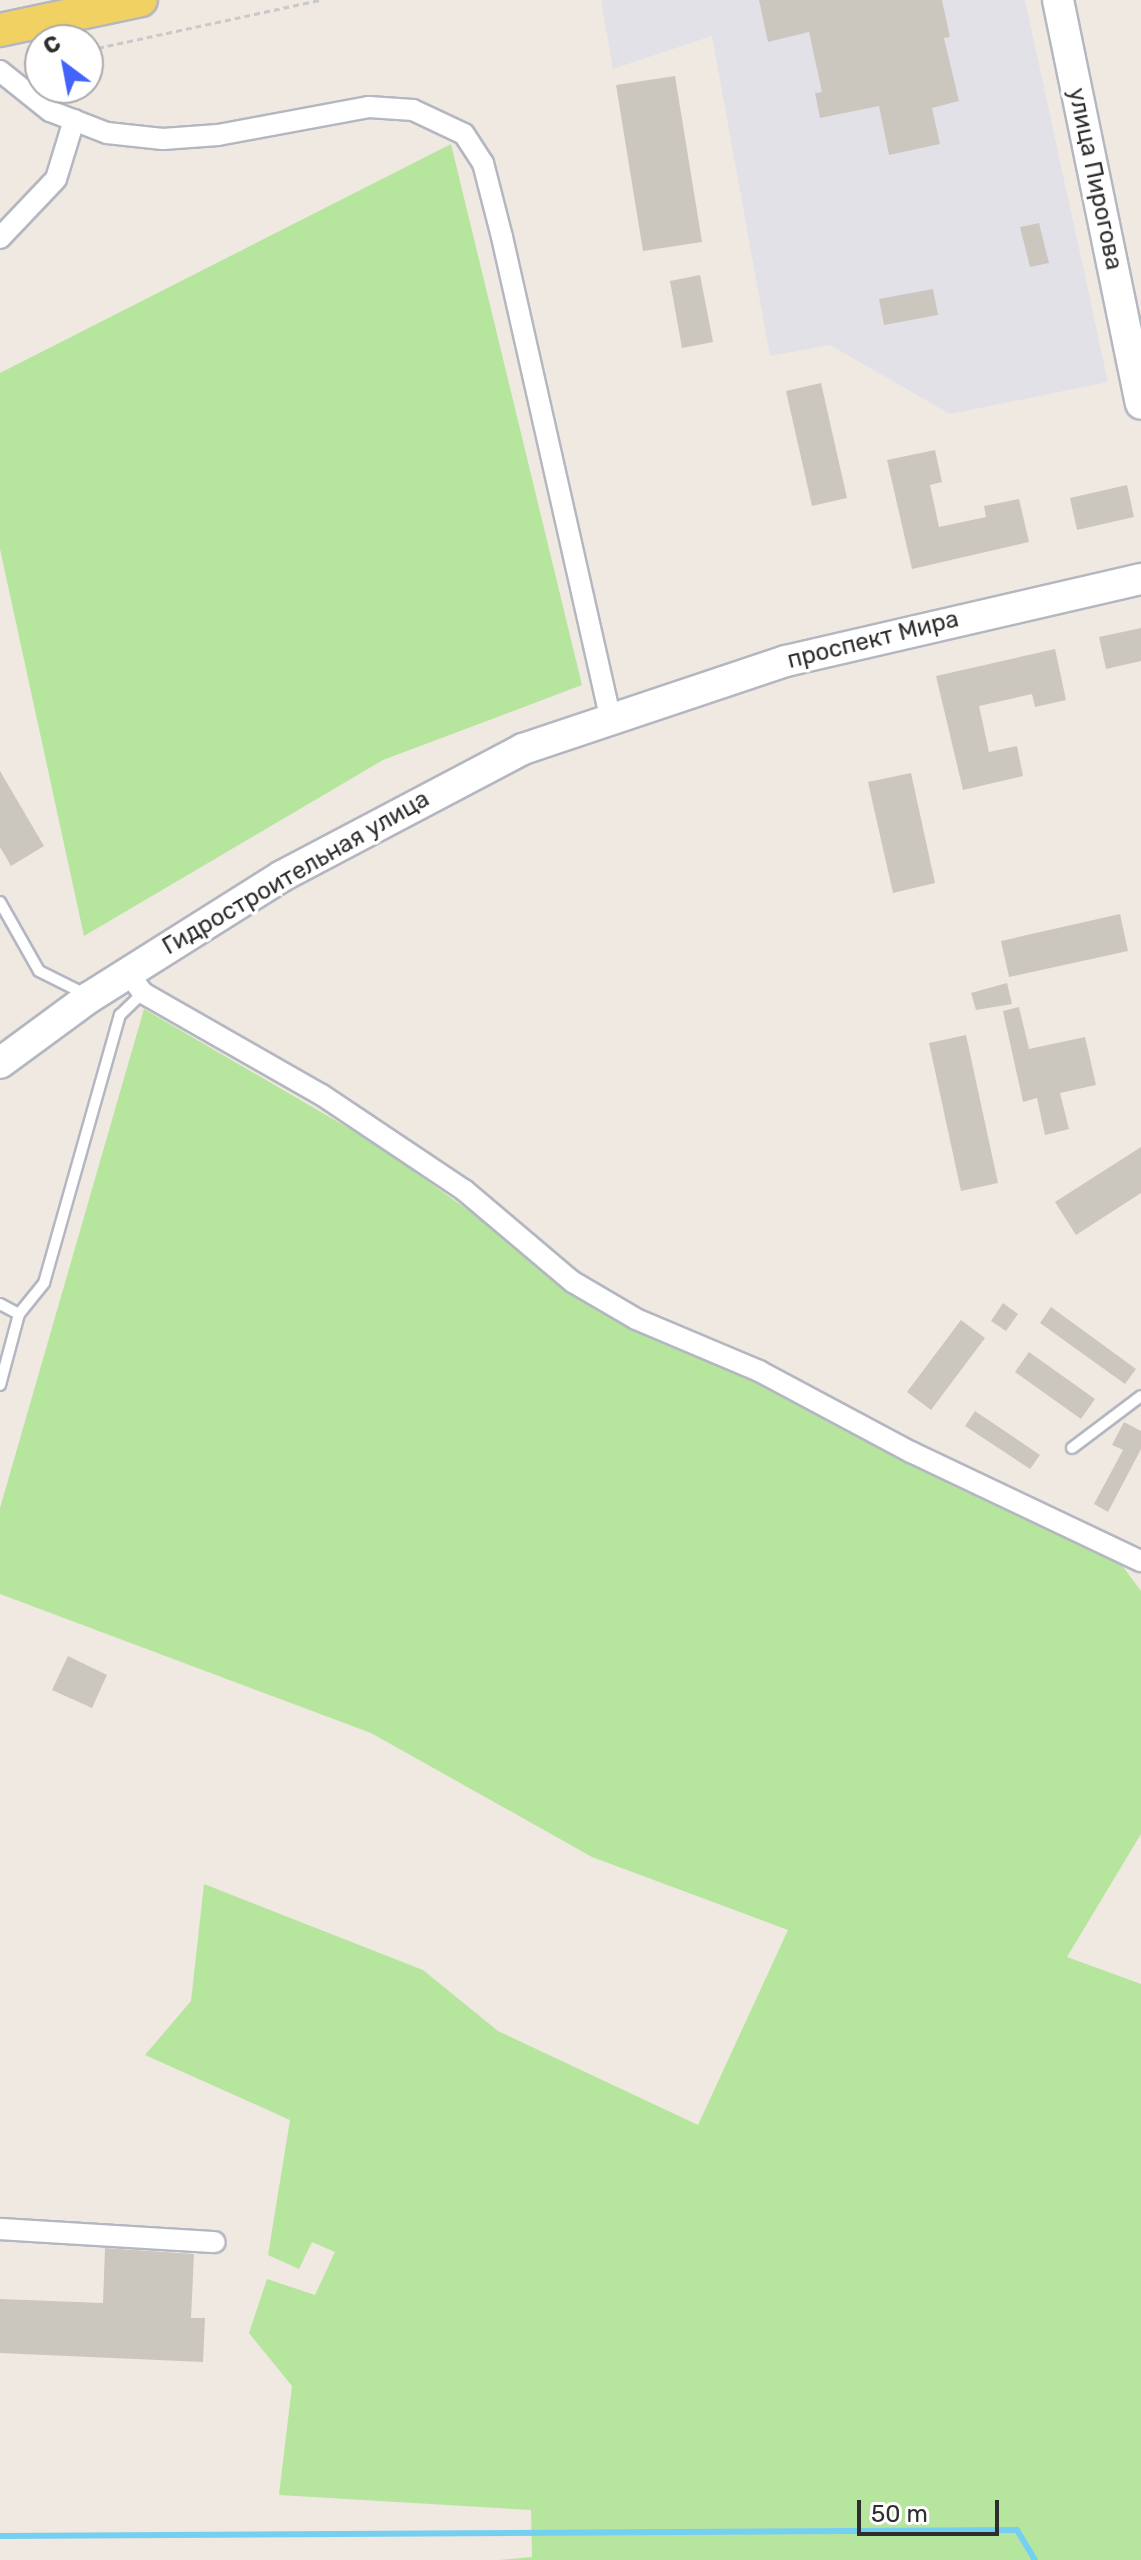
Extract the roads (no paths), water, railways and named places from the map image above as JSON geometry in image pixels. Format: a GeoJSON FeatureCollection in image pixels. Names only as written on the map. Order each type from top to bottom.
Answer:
{"type":"FeatureCollection","features":[{"type":"Feature","properties":{"kind":"main road"},"geometry":{"type":"LineString","coordinates":[[0,30],[141,0]]}},
{"type":"Feature","properties":{"kind":"street","name":"улица Пирогова"},"geometry":{"type":"LineString","coordinates":[[1058,0],[1141,404]]}},
{"type":"Feature","properties":{"kind":"street"},"geometry":{"type":"LineString","coordinates":[[0,71],[50,111],[107,133],[163,139],[218,135],[369,107],[413,110],[464,134],[483,163],[498,222],[610,717]]}},
{"type":"Feature","properties":{"kind":"street"},"geometry":{"type":"LineString","coordinates":[[0,238],[56,179],[74,120]]}},
{"type":"Feature","properties":{"kind":"street","name":"проспект Мира"},"geometry":{"type":"LineString","coordinates":[[610,717],[786,661],[1141,579]]}},
{"type":"Feature","properties":{"kind":"street","name":"Гидростроительная улица"},"geometry":{"type":"LineString","coordinates":[[0,1063],[90,997],[135,983],[282,876],[441,787],[523,749],[610,717]]}},
{"type":"Feature","properties":{"kind":"street"},"geometry":{"type":"LineString","coordinates":[[135,983],[322,1095],[464,1190],[573,1282],[636,1319],[759,1371],[911,1452],[1141,1561]]}},
{"type":"Feature","properties":{"kind":"street"},"geometry":{"type":"LineString","coordinates":[[0,2229],[215,2242]]}},
{"type":"Feature","properties":{"kind":"lane"},"geometry":{"type":"LineString","coordinates":[[0,902],[39,971],[90,997]]}},
{"type":"Feature","properties":{"kind":"lane"},"geometry":{"type":"LineString","coordinates":[[0,1385],[19,1314],[44,1283],[120,1015],[135,983]]}},
{"type":"Feature","properties":{"kind":"lane"},"geometry":{"type":"LineString","coordinates":[[0,1304],[19,1314]]}},
{"type":"Feature","properties":{"kind":"lane"},"geometry":{"type":"LineString","coordinates":[[1072,1448],[1141,1396]]}},
{"type":"Feature","properties":{"kind":"waterway"},"geometry":{"type":"LineString","coordinates":[[0,2536],[1017,2530],[1035,2560]]}}]}
